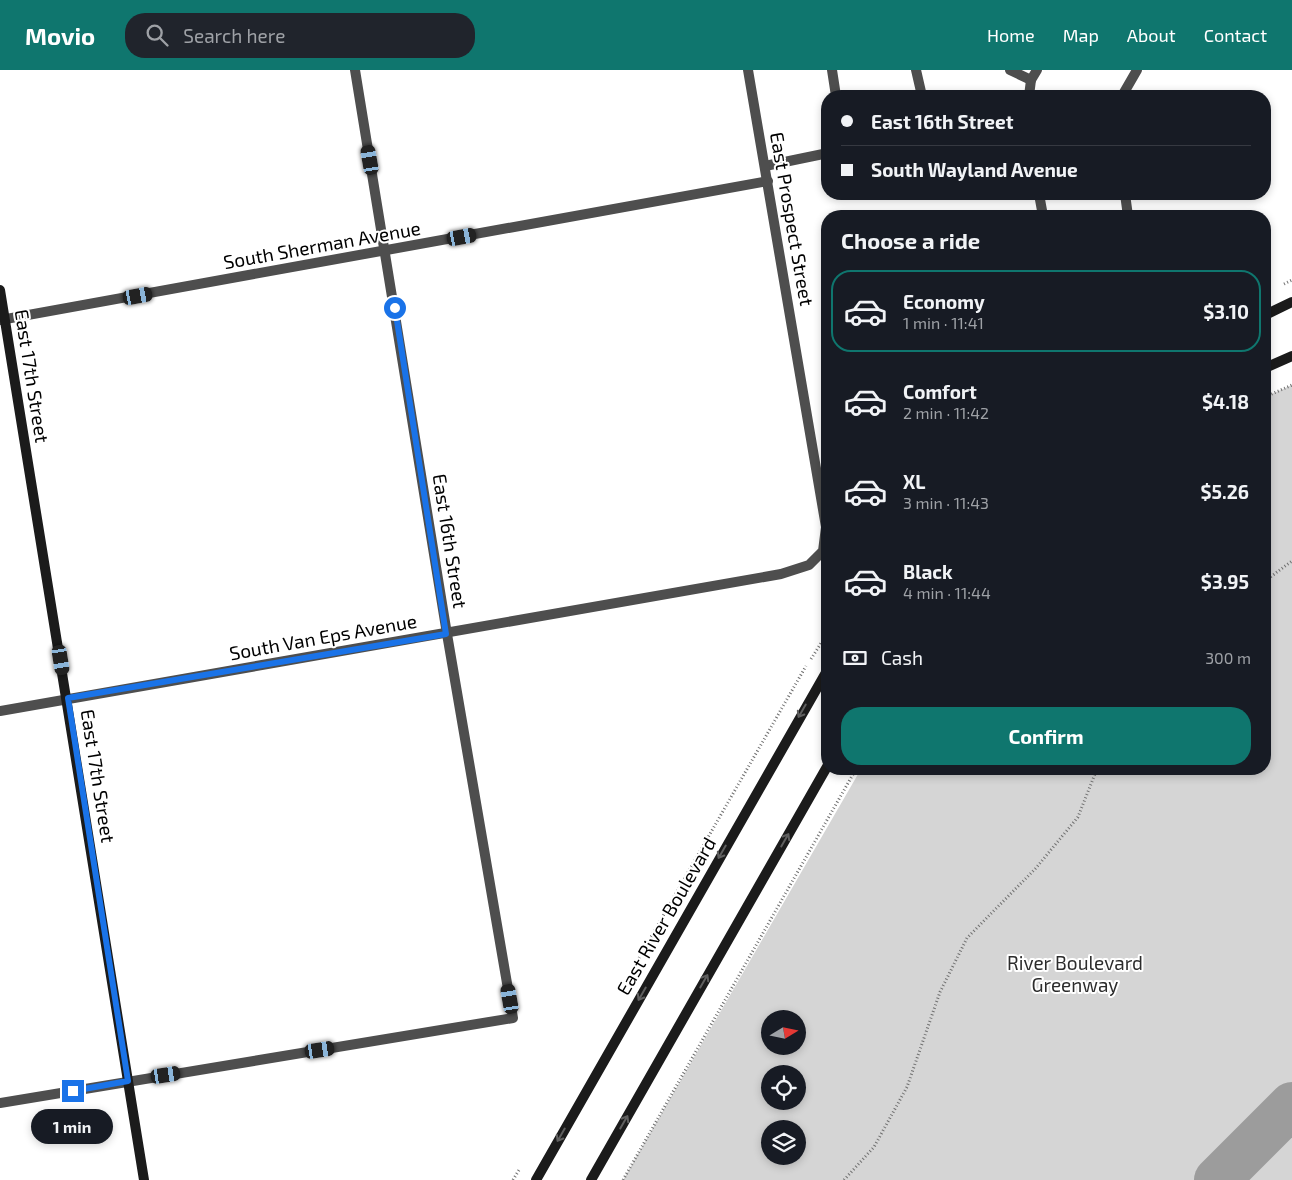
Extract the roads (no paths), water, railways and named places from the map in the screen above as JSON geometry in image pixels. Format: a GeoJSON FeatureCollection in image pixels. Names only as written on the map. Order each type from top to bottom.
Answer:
{"type":"FeatureCollection","features":[{"type":"Feature","properties":{"kind":"main road","name":"East 17th Street"},"geometry":{"type":"LineString","coordinates":[[0,290],[3,320],[68,698],[144,1180]]}},
{"type":"Feature","properties":{"kind":"main road"},"geometry":{"type":"LineString","coordinates":[[1271,312],[1292,302]]}},
{"type":"Feature","properties":{"kind":"main road"},"geometry":{"type":"LineString","coordinates":[[1271,365],[1292,356]]}},
{"type":"Feature","properties":{"kind":"main road","name":"East River Boulevard"},"geometry":{"type":"LineString","coordinates":[[536,1180],[821,681]]}},
{"type":"Feature","properties":{"kind":"main road"},"geometry":{"type":"LineString","coordinates":[[591,1180],[822,775]]}},
{"type":"Feature","properties":{"kind":"street","name":"East 16th Street"},"geometry":{"type":"LineString","coordinates":[[128,1081],[513,1018],[446,634],[386,251],[355,70]]}},
{"type":"Feature","properties":{"kind":"street","name":"East Prospect Street"},"geometry":{"type":"LineString","coordinates":[[748,70],[821,497]]}},
{"type":"Feature","properties":{"kind":"street"},"geometry":{"type":"LineString","coordinates":[[832,70],[835,90]]}},
{"type":"Feature","properties":{"kind":"street"},"geometry":{"type":"LineString","coordinates":[[916,70],[921,90]]}},
{"type":"Feature","properties":{"kind":"street"},"geometry":{"type":"LineString","coordinates":[[1010,70],[1031,80]]}},
{"type":"Feature","properties":{"kind":"street"},"geometry":{"type":"LineString","coordinates":[[1030,90],[1031,80],[1037,70]]}},
{"type":"Feature","properties":{"kind":"street"},"geometry":{"type":"LineString","coordinates":[[1125,90],[1137,70]]}},
{"type":"Feature","properties":{"kind":"street"},"geometry":{"type":"LineString","coordinates":[[765,166],[821,154]]}},
{"type":"Feature","properties":{"kind":"street","name":"South Sherman Avenue"},"geometry":{"type":"LineString","coordinates":[[3,320],[768,181]]}},
{"type":"Feature","properties":{"kind":"street","name":"South Van Eps Avenue"},"geometry":{"type":"LineString","coordinates":[[0,711],[781,574],[808,565],[821,554]]}},
{"type":"Feature","properties":{"kind":"street"},"geometry":{"type":"LineString","coordinates":[[0,1103],[128,1081]]}},
{"type":"Feature","properties":{"kind":"waterway"},"geometry":{"type":"LineString","coordinates":[[1217,1180],[1292,1105]]}},
{"type":"Feature","properties":{"kind":"park label","name":"River Boulevard Greenway"},"geometry":{"type":"Point","coordinates":[1075,974]}}]}
